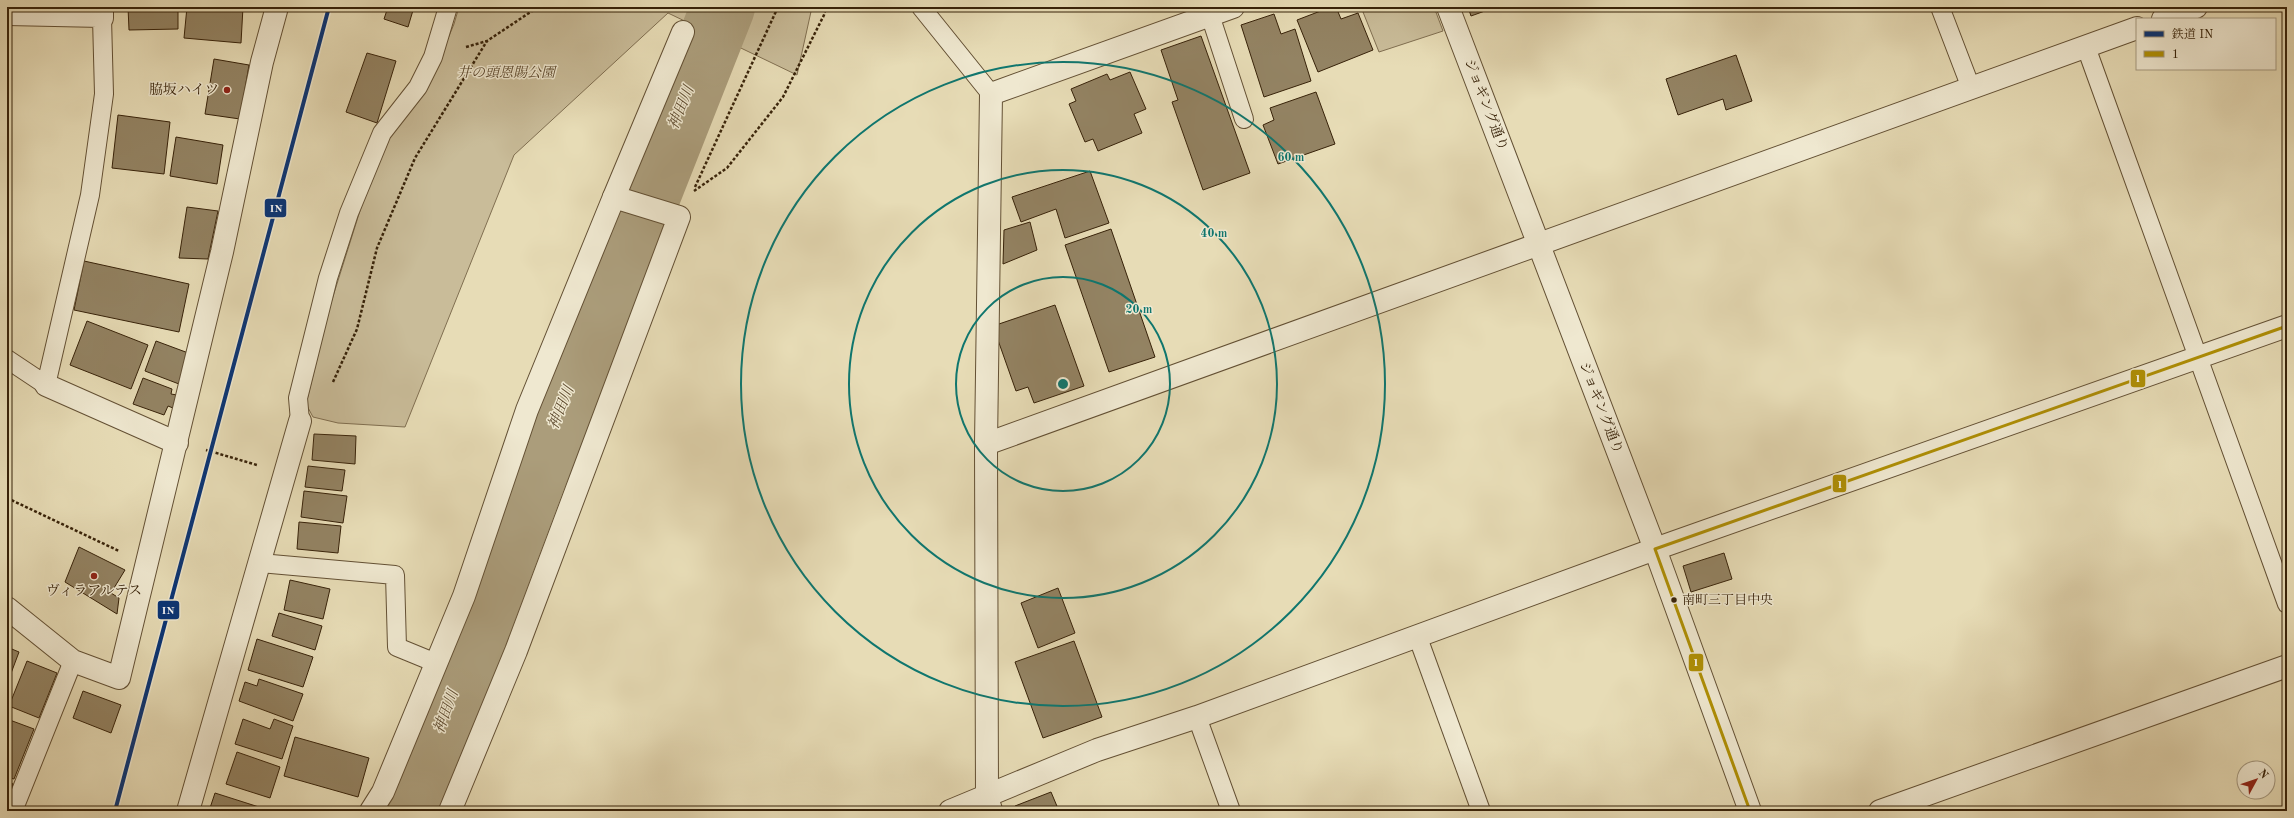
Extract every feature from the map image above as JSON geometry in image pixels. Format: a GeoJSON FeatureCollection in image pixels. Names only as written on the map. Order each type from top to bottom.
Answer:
{"type":"FeatureCollection","features":[{"type":"Feature","properties":{"kind":"street"},"geometry":{"type":"LineString","coordinates":[[7,608],[73,661],[119,678],[222,252],[262,62],[276,7]]}},
{"type":"Feature","properties":{"kind":"street"},"geometry":{"type":"LineString","coordinates":[[989,804],[986,444],[991,94],[1233,7]]}},
{"type":"Feature","properties":{"kind":"street","name":"ジョギング通り"},"geometry":{"type":"LineString","coordinates":[[1448,7],[1655,549],[1750,811]]}},
{"type":"Feature","properties":{"kind":"street"},"geometry":{"type":"LineString","coordinates":[[2166,18],[2196,7]]}},
{"type":"Feature","properties":{"kind":"street"},"geometry":{"type":"LineString","coordinates":[[986,444],[2136,28]]}},
{"type":"Feature","properties":{"kind":"street"},"geometry":{"type":"LineString","coordinates":[[371,811],[383,792],[464,596],[527,410],[620,199],[683,32]]}},
{"type":"Feature","properties":{"kind":"street"},"geometry":{"type":"LineString","coordinates":[[450,811],[516,651],[679,217],[620,199]]}},
{"type":"Feature","properties":{"kind":"street"},"geometry":{"type":"LineString","coordinates":[[950,811],[989,804],[1097,750],[1197,717],[1417,635],[1655,549],[2287,326]]}},
{"type":"Feature","properties":{"kind":"street"},"geometry":{"type":"LineString","coordinates":[[46,385],[177,443]]}},
{"type":"Feature","properties":{"kind":"street"},"geometry":{"type":"LineString","coordinates":[[188,811],[300,422]]}},
{"type":"Feature","properties":{"kind":"street"},"geometry":{"type":"LineString","coordinates":[[1880,811],[2287,666]]}},
{"type":"Feature","properties":{"kind":"lane"},"geometry":{"type":"LineString","coordinates":[[300,422],[298,398],[328,278],[349,213],[382,133],[418,87],[433,57],[448,7]]}},
{"type":"Feature","properties":{"kind":"lane"},"geometry":{"type":"LineString","coordinates":[[921,7],[991,94]]}},
{"type":"Feature","properties":{"kind":"lane"},"geometry":{"type":"LineString","coordinates":[[1940,7],[1971,88]]}},
{"type":"Feature","properties":{"kind":"lane"},"geometry":{"type":"LineString","coordinates":[[7,16],[102,13],[104,94],[90,195],[46,385],[7,360]]}},
{"type":"Feature","properties":{"kind":"lane"},"geometry":{"type":"LineString","coordinates":[[1210,16],[1244,119]]}},
{"type":"Feature","properties":{"kind":"lane"},"geometry":{"type":"LineString","coordinates":[[2086,47],[2287,604]]}},
{"type":"Feature","properties":{"kind":"lane"},"geometry":{"type":"LineString","coordinates":[[260,563],[396,575],[397,646],[436,663]]}},
{"type":"Feature","properties":{"kind":"lane"},"geometry":{"type":"LineString","coordinates":[[1417,635],[1481,811]]}},
{"type":"Feature","properties":{"kind":"lane"},"geometry":{"type":"LineString","coordinates":[[12,811],[73,661]]}},
{"type":"Feature","properties":{"kind":"lane"},"geometry":{"type":"LineString","coordinates":[[1197,717],[1231,811]]}},
{"type":"Feature","properties":{"kind":"path"},"geometry":{"type":"LineString","coordinates":[[433,57],[487,41],[538,7]]}},
{"type":"Feature","properties":{"kind":"path"},"geometry":{"type":"LineString","coordinates":[[692,194],[778,7]]}},
{"type":"Feature","properties":{"kind":"path"},"geometry":{"type":"LineString","coordinates":[[695,188],[727,168],[783,97],[824,15],[826,7]]}},
{"type":"Feature","properties":{"kind":"path"},"geometry":{"type":"LineString","coordinates":[[332,383],[357,328],[377,248],[415,158],[487,41]]}},
{"type":"Feature","properties":{"kind":"path"},"geometry":{"type":"LineString","coordinates":[[177,443],[242,461]]}},
{"type":"Feature","properties":{"kind":"path"},"geometry":{"type":"LineString","coordinates":[[7,498],[147,564]]}},
{"type":"Feature","properties":{"kind":"green space","name":"井の頭恩賜公園"},"geometry":{"type":"Polygon","coordinates":[[[459,7],[812,7],[797,75],[668,13],[514,155],[405,427],[338,423],[313,417],[306,404],[330,306],[364,198],[389,137],[427,89],[454,24],[459,7]]]}},
{"type":"Feature","properties":{"kind":"green space"},"geometry":{"type":"Polygon","coordinates":[[[1361,7],[1434,7],[1443,31],[1379,52],[1361,7]]]}},
{"type":"Feature","properties":{"kind":"building"},"geometry":{"type":"Polygon","coordinates":[[[128,7],[178,7],[178,29],[129,30],[128,7]]]}},
{"type":"Feature","properties":{"kind":"building"},"geometry":{"type":"Polygon","coordinates":[[[187,7],[243,7],[241,43],[184,38],[187,7]]]}},
{"type":"Feature","properties":{"kind":"building"},"geometry":{"type":"Polygon","coordinates":[[[388,7],[414,7],[408,27],[384,19],[388,7]]]}},
{"type":"Feature","properties":{"kind":"building"},"geometry":{"type":"Polygon","coordinates":[[[1331,7],[1336,7],[1341,19],[1358,13],[1373,50],[1318,72],[1297,20],[1331,7]]]}},
{"type":"Feature","properties":{"kind":"building"},"geometry":{"type":"Polygon","coordinates":[[[1468,7],[1496,7],[1471,16],[1468,7]]]}},
{"type":"Feature","properties":{"kind":"building"},"geometry":{"type":"Polygon","coordinates":[[[1274,14],[1281,34],[1295,29],[1311,81],[1264,97],[1241,25],[1274,14]]]}},
{"type":"Feature","properties":{"kind":"building"},"geometry":{"type":"Polygon","coordinates":[[[1201,36],[1250,173],[1203,190],[1172,102],[1178,100],[1161,50],[1201,36]]]}},
{"type":"Feature","properties":{"kind":"building"},"geometry":{"type":"Polygon","coordinates":[[[367,53],[396,61],[377,123],[346,112],[367,53]]]}},
{"type":"Feature","properties":{"kind":"building"},"geometry":{"type":"Polygon","coordinates":[[[1736,55],[1752,101],[1726,110],[1723,99],[1678,115],[1666,79],[1736,55]]]}},
{"type":"Feature","properties":{"kind":"building","name":"脇坂ハイツ"},"geometry":{"type":"Polygon","coordinates":[[[214,59],[249,65],[240,119],[205,114],[214,59]]]}},
{"type":"Feature","properties":{"kind":"building"},"geometry":{"type":"Polygon","coordinates":[[[1130,72],[1146,109],[1134,114],[1142,133],[1098,151],[1093,139],[1085,142],[1069,104],[1076,101],[1071,89],[1107,74],[1110,80],[1130,72]]]}},
{"type":"Feature","properties":{"kind":"building"},"geometry":{"type":"Polygon","coordinates":[[[1316,92],[1335,144],[1278,164],[1263,125],[1274,120],[1270,108],[1316,92]]]}},
{"type":"Feature","properties":{"kind":"building"},"geometry":{"type":"Polygon","coordinates":[[[118,115],[170,122],[164,174],[112,168],[118,115]]]}},
{"type":"Feature","properties":{"kind":"building"},"geometry":{"type":"Polygon","coordinates":[[[176,137],[223,145],[217,184],[170,176],[176,137]]]}},
{"type":"Feature","properties":{"kind":"building"},"geometry":{"type":"Polygon","coordinates":[[[1090,171],[1109,223],[1065,238],[1056,209],[1021,222],[1012,197],[1090,171]]]}},
{"type":"Feature","properties":{"kind":"building"},"geometry":{"type":"Polygon","coordinates":[[[187,207],[218,211],[208,259],[179,258],[187,207]]]}},
{"type":"Feature","properties":{"kind":"building"},"geometry":{"type":"Polygon","coordinates":[[[1030,222],[1037,250],[1003,264],[1004,230],[1030,222]]]}},
{"type":"Feature","properties":{"kind":"building"},"geometry":{"type":"Polygon","coordinates":[[[1111,229],[1155,357],[1109,372],[1065,245],[1111,229]]]}},
{"type":"Feature","properties":{"kind":"building"},"geometry":{"type":"Polygon","coordinates":[[[84,261],[189,284],[179,332],[74,310],[84,261]]]}},
{"type":"Feature","properties":{"kind":"building"},"geometry":{"type":"Polygon","coordinates":[[[1055,305],[1084,386],[1034,403],[1028,387],[1016,391],[993,326],[1055,305]]]}},
{"type":"Feature","properties":{"kind":"building"},"geometry":{"type":"Polygon","coordinates":[[[87,321],[148,345],[131,389],[70,365],[87,321]]]}},
{"type":"Feature","properties":{"kind":"building"},"geometry":{"type":"Polygon","coordinates":[[[156,341],[191,354],[179,384],[145,371],[156,341]]]}},
{"type":"Feature","properties":{"kind":"building"},"geometry":{"type":"Polygon","coordinates":[[[143,378],[172,389],[171,394],[177,395],[173,408],[168,406],[164,415],[133,404],[143,378]]]}},
{"type":"Feature","properties":{"kind":"building"},"geometry":{"type":"Polygon","coordinates":[[[314,434],[356,436],[355,464],[312,460],[314,434]]]}},
{"type":"Feature","properties":{"kind":"building"},"geometry":{"type":"Polygon","coordinates":[[[308,466],[345,470],[342,491],[305,487],[308,466]]]}},
{"type":"Feature","properties":{"kind":"building"},"geometry":{"type":"Polygon","coordinates":[[[304,491],[347,496],[343,523],[301,517],[304,491]]]}},
{"type":"Feature","properties":{"kind":"building"},"geometry":{"type":"Polygon","coordinates":[[[299,522],[341,526],[338,553],[297,549],[299,522]]]}},
{"type":"Feature","properties":{"kind":"building","name":"ヴィラアルテス"},"geometry":{"type":"Polygon","coordinates":[[[79,547],[125,570],[111,593],[119,598],[117,614],[65,582],[79,547]]]}},
{"type":"Feature","properties":{"kind":"building"},"geometry":{"type":"Polygon","coordinates":[[[1724,553],[1732,579],[1691,592],[1683,566],[1724,553]]]}},
{"type":"Feature","properties":{"kind":"building"},"geometry":{"type":"Polygon","coordinates":[[[290,580],[330,589],[323,619],[284,610],[290,580]]]}},
{"type":"Feature","properties":{"kind":"building"},"geometry":{"type":"Polygon","coordinates":[[[1058,588],[1075,633],[1038,648],[1021,603],[1058,588]]]}},
{"type":"Feature","properties":{"kind":"building"},"geometry":{"type":"Polygon","coordinates":[[[279,613],[322,626],[315,650],[272,636],[279,613]]]}},
{"type":"Feature","properties":{"kind":"building"},"geometry":{"type":"Polygon","coordinates":[[[257,639],[313,657],[303,687],[248,670],[257,639]]]}},
{"type":"Feature","properties":{"kind":"building"},"geometry":{"type":"Polygon","coordinates":[[[1074,641],[1102,717],[1043,738],[1015,662],[1074,641]]]}},
{"type":"Feature","properties":{"kind":"building"},"geometry":{"type":"Polygon","coordinates":[[[7,647],[19,652],[7,684],[7,647]]]}},
{"type":"Feature","properties":{"kind":"building"},"geometry":{"type":"Polygon","coordinates":[[[27,661],[57,673],[39,718],[9,706],[27,661]]]}},
{"type":"Feature","properties":{"kind":"building"},"geometry":{"type":"Polygon","coordinates":[[[259,679],[303,694],[293,721],[239,701],[245,682],[257,686],[259,679]]]}},
{"type":"Feature","properties":{"kind":"building"},"geometry":{"type":"Polygon","coordinates":[[[83,691],[121,705],[111,733],[73,718],[83,691]]]}},
{"type":"Feature","properties":{"kind":"building"},"geometry":{"type":"Polygon","coordinates":[[[7,719],[34,729],[14,779],[7,777],[7,719]]]}},
{"type":"Feature","properties":{"kind":"building"},"geometry":{"type":"Polygon","coordinates":[[[243,719],[270,729],[274,719],[293,726],[282,759],[235,744],[243,719]]]}},
{"type":"Feature","properties":{"kind":"building"},"geometry":{"type":"Polygon","coordinates":[[[295,737],[369,758],[358,797],[284,776],[295,737]]]}},
{"type":"Feature","properties":{"kind":"building"},"geometry":{"type":"Polygon","coordinates":[[[237,752],[280,767],[270,798],[226,784],[237,752]]]}},
{"type":"Feature","properties":{"kind":"building"},"geometry":{"type":"Polygon","coordinates":[[[7,781],[13,784],[7,801],[7,781]]]}},
{"type":"Feature","properties":{"kind":"building"},"geometry":{"type":"Polygon","coordinates":[[[1051,792],[1059,811],[1017,811],[1015,806],[1051,792]]]}},
{"type":"Feature","properties":{"kind":"building"},"geometry":{"type":"Polygon","coordinates":[[[215,793],[262,808],[261,811],[209,811],[215,793]]]}},
{"type":"Feature","properties":{"kind":"waterway","name":"神田川"},"geometry":{"type":"LineString","coordinates":[[404,811],[428,763],[534,478],[618,273],[723,7]]}},
{"type":"Feature","properties":{"kind":"rail line","name":"IN"},"geometry":{"type":"LineString","coordinates":[[115,811],[329,7]]}},
{"type":"Feature","properties":{"kind":"transit line","name":"1"},"geometry":{"type":"LineString","coordinates":[[1750,811],[1655,549],[2287,326]]}},
{"type":"Feature","properties":{"kind":"place","name":"脇坂ハイツ"},"geometry":{"type":"Point","coordinates":[227,90]}},
{"type":"Feature","properties":{"kind":"place","name":"ヴィラアルテス"},"geometry":{"type":"Point","coordinates":[94,576]}},
{"type":"Feature","properties":{"kind":"place","name":"南町三丁目中央"},"geometry":{"type":"Point","coordinates":[1674,600]}}]}
